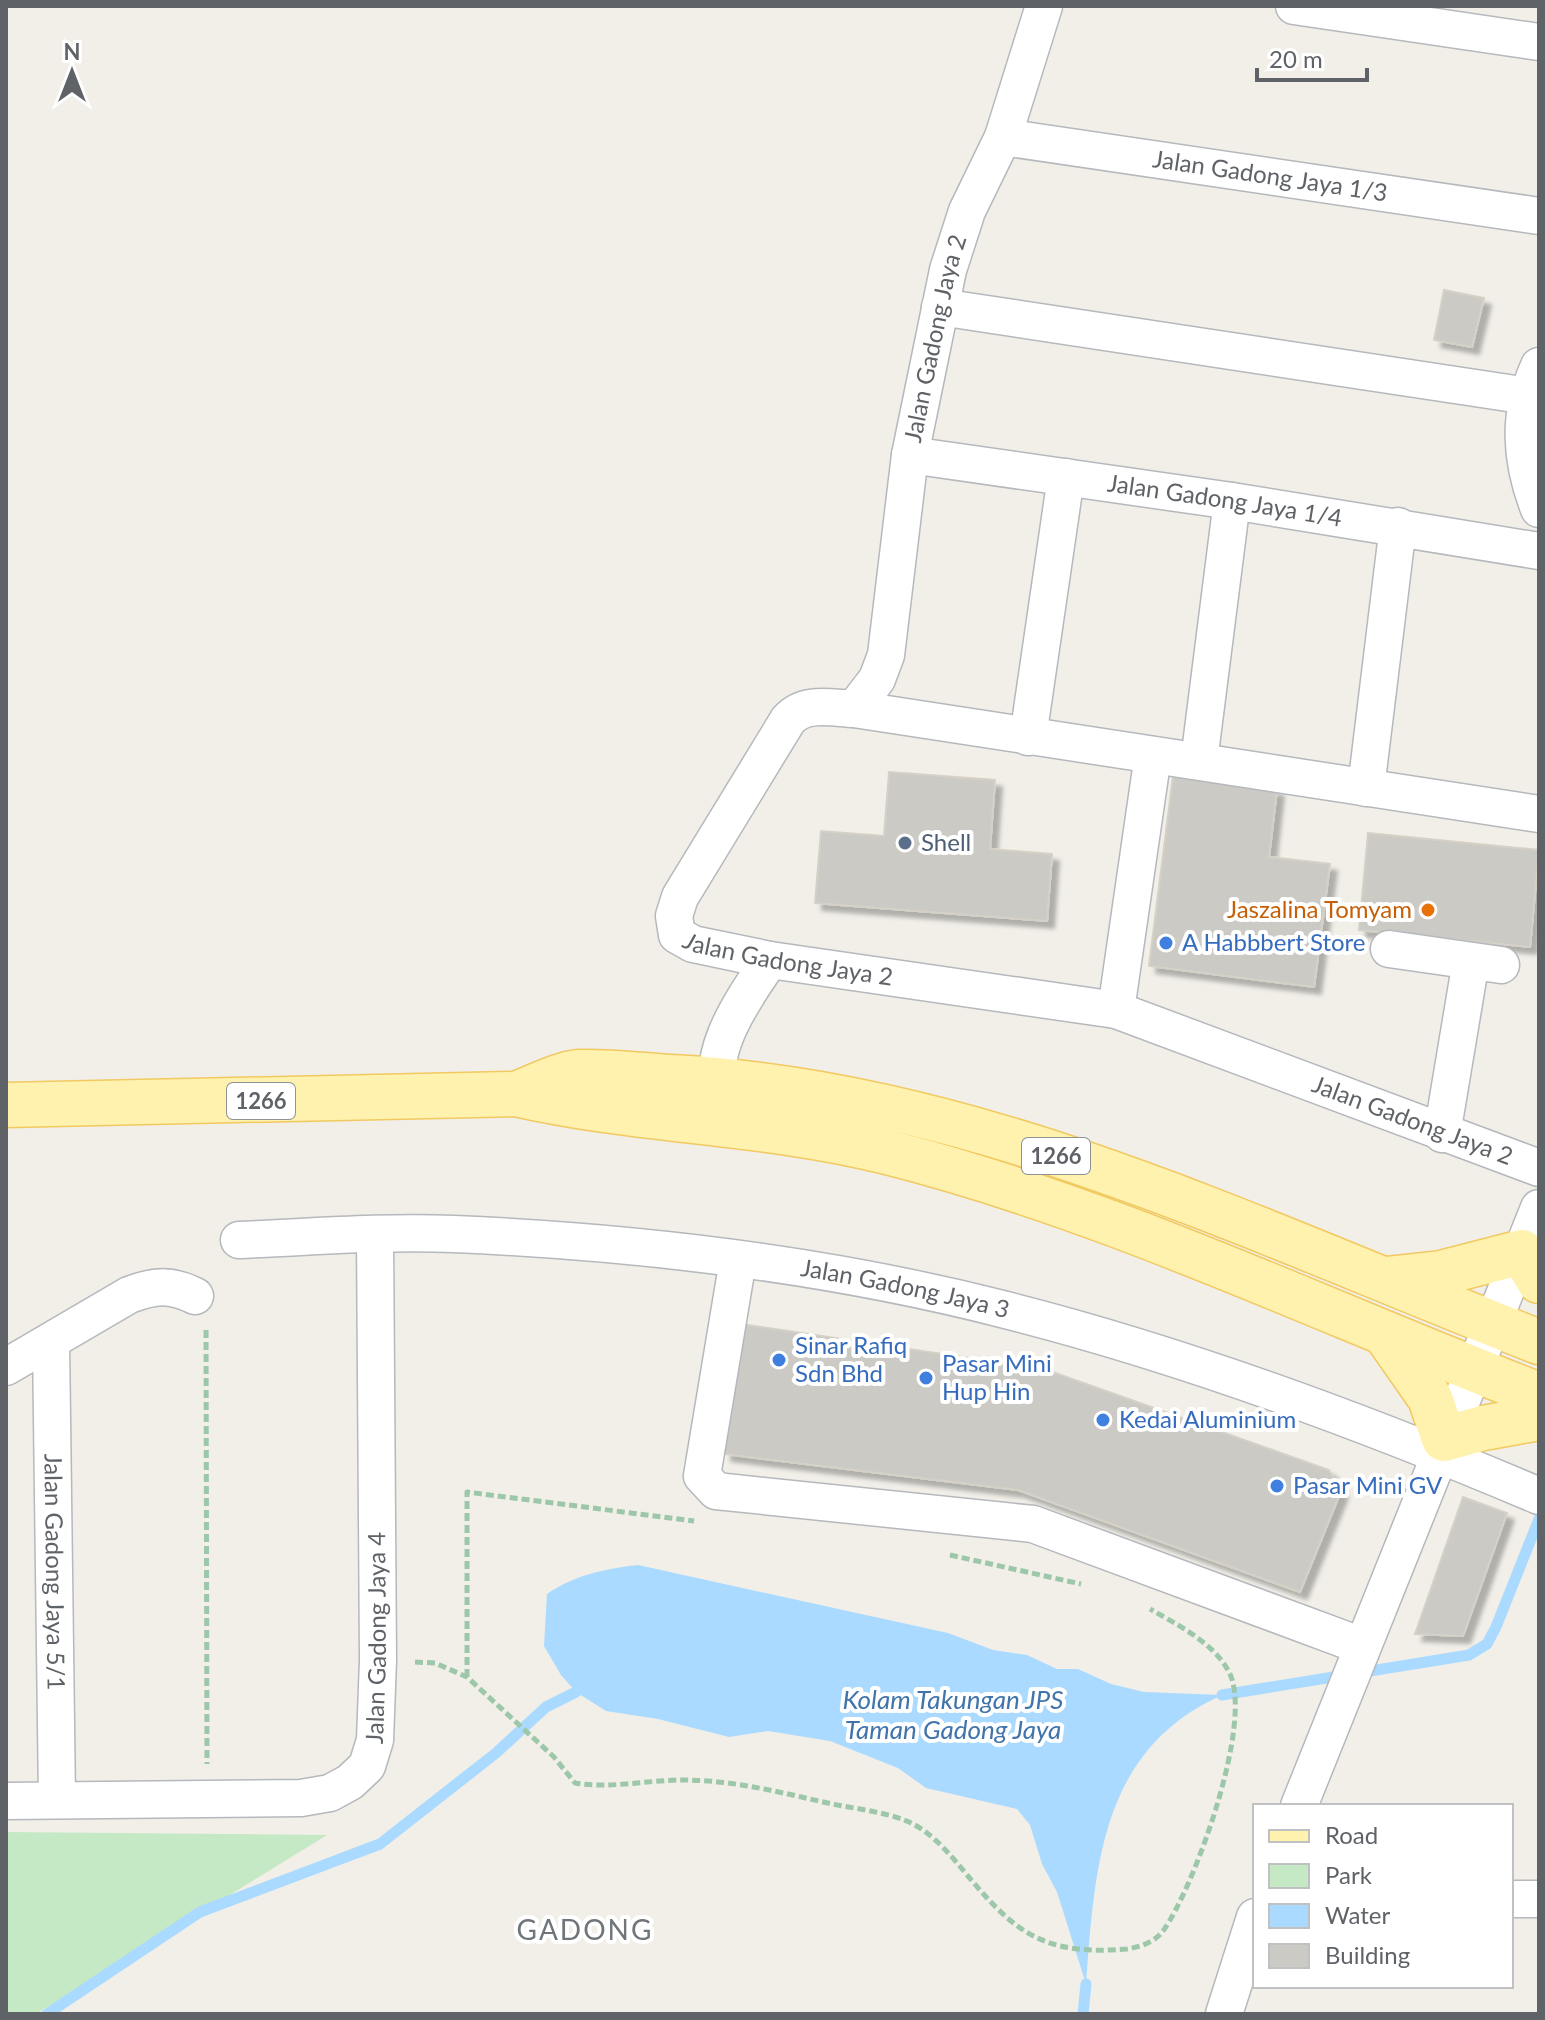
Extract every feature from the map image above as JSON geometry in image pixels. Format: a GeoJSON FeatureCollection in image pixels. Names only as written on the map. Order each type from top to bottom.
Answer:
{"type":"FeatureCollection","features":[{"type":"Feature","properties":{"kind":"main road","name":"1266"},"geometry":{"type":"LineString","coordinates":[[516,1094],[576,1072],[718,1079],[813,1092],[966,1128],[1159,1190],[1539,1342]]}},
{"type":"Feature","properties":{"kind":"main road","name":"1266"},"geometry":{"type":"LineString","coordinates":[[6,1105],[516,1094],[579,1108],[777,1130],[884,1151],[990,1180],[1143,1236],[1539,1395]]}},
{"type":"Feature","properties":{"kind":"main road"},"geometry":{"type":"LineString","coordinates":[[1380,1279],[1531,1267]]}},
{"type":"Feature","properties":{"kind":"main road"},"geometry":{"type":"LineString","coordinates":[[1386,1335],[1430,1398],[1441,1446],[1483,1428],[1539,1418]]}},
{"type":"Feature","properties":{"kind":"street","name":"Jalan Gadong Jaya 2"},"geometry":{"type":"LineString","coordinates":[[1044,6],[1003,137],[956,240],[910,455],[886,655],[877,679],[854,709],[813,707],[795,712],[677,907],[674,916],[677,935],[693,944],[770,960],[1116,1010],[1539,1168]]}},
{"type":"Feature","properties":{"kind":"street"},"geometry":{"type":"LineString","coordinates":[[1294,6],[1539,42]]}},
{"type":"Feature","properties":{"kind":"street","name":"Jalan Gadong Jaya 1/3"},"geometry":{"type":"LineString","coordinates":[[1003,137],[1539,216]]}},
{"type":"Feature","properties":{"kind":"street"},"geometry":{"type":"LineString","coordinates":[[940,307],[1533,381],[1523,455],[1539,509]]}},
{"type":"Feature","properties":{"kind":"street","name":"Jalan Gadong Jaya 1/4"},"geometry":{"type":"LineString","coordinates":[[910,455],[1398,526],[1539,551]]}},
{"type":"Feature","properties":{"kind":"street"},"geometry":{"type":"LineString","coordinates":[[1028,737],[1066,477]]}},
{"type":"Feature","properties":{"kind":"street"},"geometry":{"type":"LineString","coordinates":[[1199,761],[1232,501]]}},
{"type":"Feature","properties":{"kind":"street"},"geometry":{"type":"LineString","coordinates":[[1366,788],[1398,526]]}},
{"type":"Feature","properties":{"kind":"street"},"geometry":{"type":"LineString","coordinates":[[854,709],[1539,814]]}},
{"type":"Feature","properties":{"kind":"street"},"geometry":{"type":"LineString","coordinates":[[1116,1010],[1153,755]]}},
{"type":"Feature","properties":{"kind":"street"},"geometry":{"type":"LineString","coordinates":[[1389,949],[1486,963],[1442,1134]]}},
{"type":"Feature","properties":{"kind":"street"},"geometry":{"type":"LineString","coordinates":[[770,960],[729,1021],[718,1079],[728,1102],[777,1130]]}},
{"type":"Feature","properties":{"kind":"street"},"geometry":{"type":"LineString","coordinates":[[1300,1804],[1492,1324],[1531,1267],[1539,1208]]}},
{"type":"Feature","properties":{"kind":"street","name":"Jalan Gadong Jaya 3"},"geometry":{"type":"LineString","coordinates":[[239,1240],[449,1234],[546,1239],[738,1260],[872,1281],[1030,1316],[1441,1446],[1489,1474],[1539,1496]]}},
{"type":"Feature","properties":{"kind":"street","name":"Jalan Gadong Jaya 4"},"geometry":{"type":"LineString","coordinates":[[6,1801],[301,1798],[330,1793],[350,1782],[367,1766],[375,1740],[378,1660],[375,1235]]}},
{"type":"Feature","properties":{"kind":"street"},"geometry":{"type":"LineString","coordinates":[[738,1260],[702,1476],[716,1491],[1033,1524],[1360,1652]]}},
{"type":"Feature","properties":{"kind":"street"},"geometry":{"type":"LineString","coordinates":[[6,1367],[129,1295],[150,1287],[174,1286],[195,1296]]}},
{"type":"Feature","properties":{"kind":"street","name":"Jalan Gadong Jaya 5/1"},"geometry":{"type":"LineString","coordinates":[[51,1342],[57,1800]]}},
{"type":"Feature","properties":{"kind":"street"},"geometry":{"type":"LineString","coordinates":[[1513,1899],[1539,1899]]}},
{"type":"Feature","properties":{"kind":"street"},"geometry":{"type":"LineString","coordinates":[[1224,2014],[1253,1923]]}},
{"type":"Feature","properties":{"kind":"path"},"geometry":{"type":"LineString","coordinates":[[195,1296],[206,1311],[207,1800]]}},
{"type":"Feature","properties":{"kind":"path"},"geometry":{"type":"LineString","coordinates":[[467,1677],[467,1492],[698,1521]]}},
{"type":"Feature","properties":{"kind":"path"},"geometry":{"type":"LineString","coordinates":[[944,1554],[1091,1587]]}},
{"type":"Feature","properties":{"kind":"path"},"geometry":{"type":"LineString","coordinates":[[378,1660],[435,1663],[467,1677],[575,1783],[597,1786],[639,1780],[733,1783],[909,1822],[945,1848],[1008,1921],[1034,1939],[1057,1946],[1129,1949],[1150,1943],[1163,1931],[1206,1837],[1230,1763],[1235,1708],[1230,1674],[1211,1650],[1185,1629],[1143,1605]]}},
{"type":"Feature","properties":{"kind":"green space"},"geometry":{"type":"Polygon","coordinates":[[[6,1832],[327,1835],[36,2014],[6,2014],[6,1832]]]}},
{"type":"Feature","properties":{"kind":"water","name":"Kolam Takungan JPS Taman Gadong Jaya"},"geometry":{"type":"Polygon","coordinates":[[[638,1565],[948,1633],[993,1650],[1027,1655],[1057,1669],[1078,1669],[1111,1684],[1144,1692],[1222,1695],[1181,1718],[1151,1747],[1128,1780],[1112,1816],[1101,1856],[1086,1984],[1057,1892],[1042,1864],[1030,1825],[1017,1809],[926,1788],[898,1768],[830,1741],[768,1731],[729,1737],[658,1719],[606,1711],[576,1692],[561,1675],[544,1646],[547,1594],[590,1574],[638,1565]]]}},
{"type":"Feature","properties":{"kind":"building"},"geometry":{"type":"Polygon","coordinates":[[[1444,290],[1484,298],[1472,347],[1434,340],[1444,290]]]}},
{"type":"Feature","properties":{"kind":"building","name":"Shell"},"geometry":{"type":"Polygon","coordinates":[[[889,772],[995,780],[990,849],[1052,854],[1047,921],[815,903],[821,831],[884,836],[889,772]]]}},
{"type":"Feature","properties":{"kind":"building"},"geometry":{"type":"Polygon","coordinates":[[[1173,776],[1277,789],[1269,857],[1330,864],[1314,987],[1149,966],[1173,776]]]}},
{"type":"Feature","properties":{"kind":"building"},"geometry":{"type":"Polygon","coordinates":[[[1368,833],[1539,850],[1530,947],[1359,930],[1368,833]]]}},
{"type":"Feature","properties":{"kind":"building"},"geometry":{"type":"Polygon","coordinates":[[[741,1324],[1044,1369],[1329,1470],[1341,1491],[1300,1592],[1018,1490],[724,1454],[741,1324]]]}},
{"type":"Feature","properties":{"kind":"building"},"geometry":{"type":"Polygon","coordinates":[[[1463,1497],[1507,1513],[1463,1636],[1415,1634],[1463,1497]]]}},
{"type":"Feature","properties":{"kind":"waterway"},"geometry":{"type":"LineString","coordinates":[[1222,1695],[1469,1655],[1487,1644],[1496,1627],[1539,1519]]}},
{"type":"Feature","properties":{"kind":"waterway"},"geometry":{"type":"LineString","coordinates":[[47,2014],[200,1912],[380,1844],[496,1753],[546,1707],[576,1692]]}},
{"type":"Feature","properties":{"kind":"waterway"},"geometry":{"type":"LineString","coordinates":[[1083,2014],[1086,1984]]}},
{"type":"Feature","properties":{"kind":"place","name":"Shell"},"geometry":{"type":"Point","coordinates":[905,843]}},
{"type":"Feature","properties":{"kind":"place","name":"Jaszalina Tomyam"},"geometry":{"type":"Point","coordinates":[1428,910]}},
{"type":"Feature","properties":{"kind":"place","name":"A Habbbert Store"},"geometry":{"type":"Point","coordinates":[1166,943]}},
{"type":"Feature","properties":{"kind":"place","name":"Sinar Rafiq Sdn Bhd"},"geometry":{"type":"Point","coordinates":[779,1360]}},
{"type":"Feature","properties":{"kind":"place","name":"Pasar Mini Hup Hin"},"geometry":{"type":"Point","coordinates":[926,1378]}},
{"type":"Feature","properties":{"kind":"place","name":"Kedai Aluminium"},"geometry":{"type":"Point","coordinates":[1103,1420]}},
{"type":"Feature","properties":{"kind":"place","name":"Pasar Mini GV"},"geometry":{"type":"Point","coordinates":[1277,1486]}},
{"type":"Feature","properties":{"kind":"district","name":"GADONG"},"geometry":{"type":"Point","coordinates":[585,1930]}}]}
